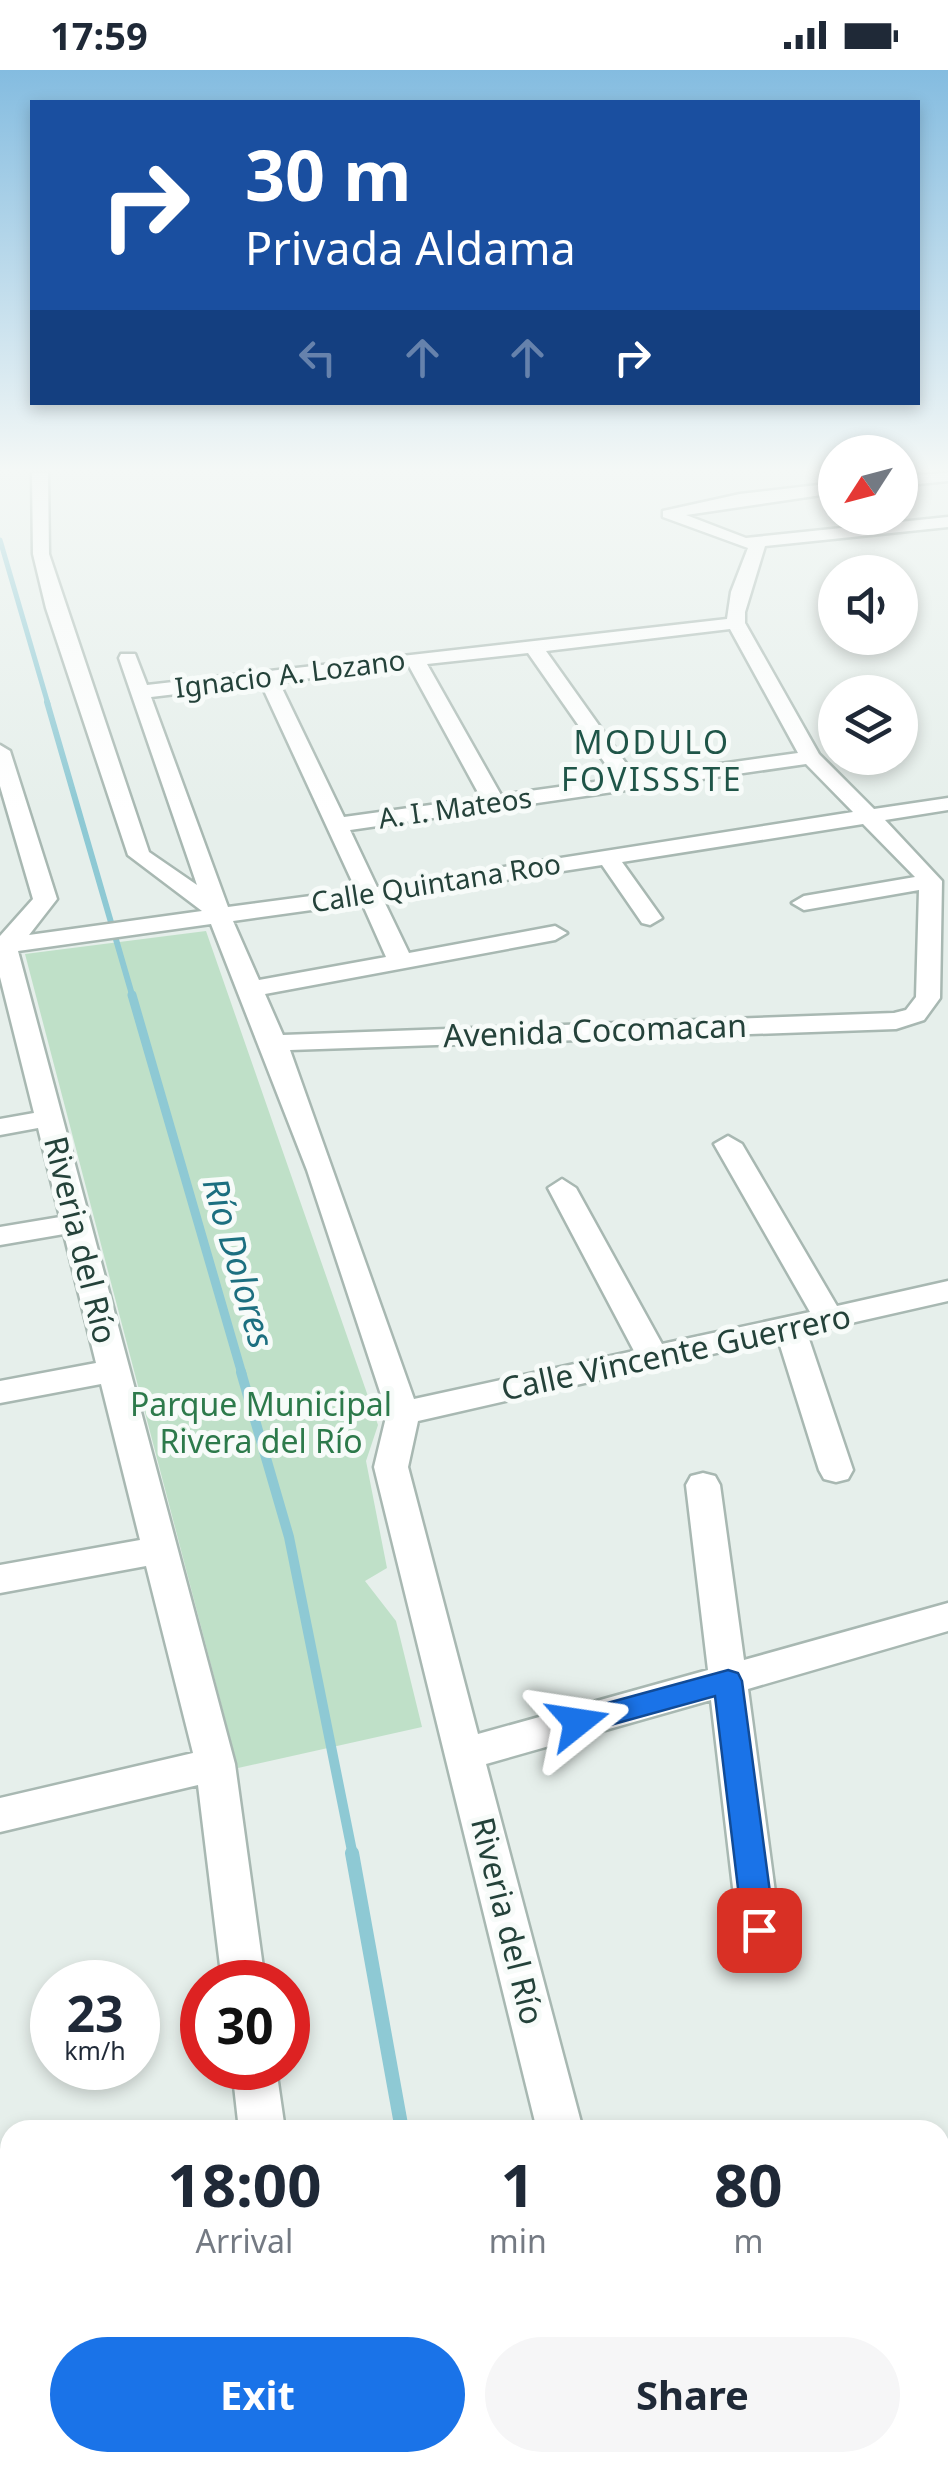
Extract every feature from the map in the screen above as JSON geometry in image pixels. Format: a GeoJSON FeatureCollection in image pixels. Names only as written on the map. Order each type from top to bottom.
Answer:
{"type":"FeatureCollection","features":[{"type":"Feature","properties":{"kind":"street"},"geometry":{"type":"LineString","coordinates":[[51,585],[140,855],[159,876],[209,904],[219,915]]}},
{"type":"Feature","properties":{"kind":"street"},"geometry":{"type":"LineString","coordinates":[[742,585],[734,599],[736,624],[811,757],[931,881]]}},
{"type":"Feature","properties":{"kind":"street","name":"Ignacio A. Lozano"},"geometry":{"type":"LineString","coordinates":[[142,692],[736,624]]}},
{"type":"Feature","properties":{"kind":"street"},"geometry":{"type":"LineString","coordinates":[[533,646],[630,783]]}},
{"type":"Feature","properties":{"kind":"street"},"geometry":{"type":"LineString","coordinates":[[128,658],[219,915],[274,1043],[403,1412]]}},
{"type":"Feature","properties":{"kind":"street"},"geometry":{"type":"LineString","coordinates":[[414,660],[494,802]]}},
{"type":"Feature","properties":{"kind":"street"},"geometry":{"type":"LineString","coordinates":[[267,678],[366,895],[402,962]]}},
{"type":"Feature","properties":{"kind":"street"},"geometry":{"type":"LineString","coordinates":[[0,751],[5,788],[45,899],[30,921],[2,946]]}},
{"type":"Feature","properties":{"kind":"street","name":"A. I. Mateos"},"geometry":{"type":"LineString","coordinates":[[336,825],[811,757]]}},
{"type":"Feature","properties":{"kind":"street","name":"Calle Quintana Roo"},"geometry":{"type":"LineString","coordinates":[[2,946],[366,895],[948,804]]}},
{"type":"Feature","properties":{"kind":"street"},"geometry":{"type":"LineString","coordinates":[[0,844],[26,841]]}},
{"type":"Feature","properties":{"kind":"street"},"geometry":{"type":"LineString","coordinates":[[606,856],[650,918]]}},
{"type":"Feature","properties":{"kind":"street"},"geometry":{"type":"LineString","coordinates":[[804,903],[931,881]]}},
{"type":"Feature","properties":{"kind":"street","name":"Avenida Cocomacan"},"geometry":{"type":"LineString","coordinates":[[274,1043],[896,1021],[916,1015],[928,998],[931,881]]}},
{"type":"Feature","properties":{"kind":"street"},"geometry":{"type":"LineString","coordinates":[[251,989],[555,933]]}},
{"type":"Feature","properties":{"kind":"street","name":"Riveria del Río"},"geometry":{"type":"LineString","coordinates":[[2,946],[215,1764],[241,1960]]}},
{"type":"Feature","properties":{"kind":"street"},"geometry":{"type":"LineString","coordinates":[[0,1127],[48,1118]]}},
{"type":"Feature","properties":{"kind":"street"},"geometry":{"type":"LineString","coordinates":[[728,1144],[830,1319]]}},
{"type":"Feature","properties":{"kind":"street"},"geometry":{"type":"LineString","coordinates":[[562,1188],[654,1358]]}},
{"type":"Feature","properties":{"kind":"street"},"geometry":{"type":"LineString","coordinates":[[0,1236],[76,1223]]}},
{"type":"Feature","properties":{"kind":"street","name":"Calle Vincente Guerrero"},"geometry":{"type":"LineString","coordinates":[[403,1412],[948,1292]]}},
{"type":"Feature","properties":{"kind":"street"},"geometry":{"type":"LineString","coordinates":[[790,1328],[836,1470]]}},
{"type":"Feature","properties":{"kind":"street"},"geometry":{"type":"LineString","coordinates":[[0,1392],[114,1371]]}},
{"type":"Feature","properties":{"kind":"street","name":"Riveria del Río"},"geometry":{"type":"LineString","coordinates":[[403,1412],[391,1467],[558,2120]]}},
{"type":"Feature","properties":{"kind":"street"},"geometry":{"type":"LineString","coordinates":[[703,1485],[759,1930]]}},
{"type":"Feature","properties":{"kind":"street"},"geometry":{"type":"LineString","coordinates":[[0,1579],[159,1550]]}},
{"type":"Feature","properties":{"kind":"street"},"geometry":{"type":"LineString","coordinates":[[466,1754],[948,1617]]}},
{"type":"Feature","properties":{"kind":"street"},"geometry":{"type":"LineString","coordinates":[[0,1816],[215,1764]]}},
{"type":"Feature","properties":{"kind":"street"},"geometry":{"type":"LineString","coordinates":[[257,2090],[261,2120]]}},
{"type":"Feature","properties":{"kind":"green space","name":"Parque Municipal Rivera del Río"},"geometry":{"type":"Polygon","coordinates":[[[206,931],[378,1425],[366,1461],[387,1568],[365,1581],[396,1621],[422,1727],[238,1768],[25,954],[206,931]]]}},
{"type":"Feature","properties":{"kind":"waterway","name":"Río Dolores"},"geometry":{"type":"LineString","coordinates":[[13,585],[48,704]]}},
{"type":"Feature","properties":{"kind":"waterway","name":"Río Dolores"},"geometry":{"type":"LineString","coordinates":[[47,702],[133,998]]}},
{"type":"Feature","properties":{"kind":"waterway","name":"Río Dolores"},"geometry":{"type":"LineString","coordinates":[[132,995],[242,1374]]}},
{"type":"Feature","properties":{"kind":"waterway","name":"Río Dolores"},"geometry":{"type":"LineString","coordinates":[[241,1372],[289,1537],[353,1856]]}},
{"type":"Feature","properties":{"kind":"waterway","name":"Río Dolores"},"geometry":{"type":"LineString","coordinates":[[352,1853],[400,2120]]}},
{"type":"Feature","properties":{"kind":"district","name":"MODULO FOVISSSTE"},"geometry":{"type":"Point","coordinates":[652,762]}},
{"type":"Feature","properties":{"kind":"route"},"geometry":{"type":"LineString","coordinates":[[578,1722],[728,1681],[759,1930]]}}]}
